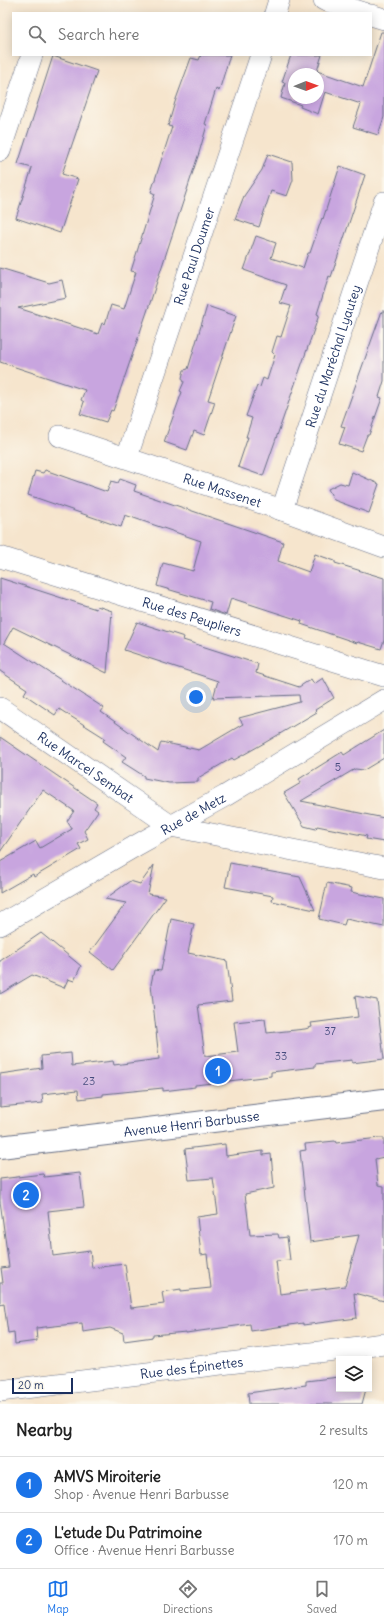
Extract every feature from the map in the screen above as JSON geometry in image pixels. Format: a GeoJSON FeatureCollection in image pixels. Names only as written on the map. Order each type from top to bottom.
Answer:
{"type":"FeatureCollection","features":[{"type":"Feature","properties":{"kind":"main road","name":"Avenue Henri Barbusse"},"geometry":{"type":"LineString","coordinates":[[0,1147],[384,1100]]}},
{"type":"Feature","properties":{"kind":"street"},"geometry":{"type":"LineString","coordinates":[[275,12],[279,0]]}},
{"type":"Feature","properties":{"kind":"street"},"geometry":{"type":"LineString","coordinates":[[324,0],[361,12]]}},
{"type":"Feature","properties":{"kind":"street"},"geometry":{"type":"LineString","coordinates":[[372,15],[384,19]]}},
{"type":"Feature","properties":{"kind":"street"},"geometry":{"type":"LineString","coordinates":[[0,151],[4,127],[32,56]]}},
{"type":"Feature","properties":{"kind":"street","name":"Rue Paul Doumer"},"geometry":{"type":"LineString","coordinates":[[127,457],[261,56]]}},
{"type":"Feature","properties":{"kind":"street","name":"Rue du Maréchal Lyautey"},"geometry":{"type":"LineString","coordinates":[[282,510],[384,202]]}},
{"type":"Feature","properties":{"kind":"street","name":"Rue Massenet"},"geometry":{"type":"LineString","coordinates":[[60,436],[127,457],[282,510],[384,547]]}},
{"type":"Feature","properties":{"kind":"street","name":"Rue des Peupliers"},"geometry":{"type":"LineString","coordinates":[[0,557],[384,676]]}},
{"type":"Feature","properties":{"kind":"street","name":"Rue de Metz"},"geometry":{"type":"LineString","coordinates":[[0,925],[225,796],[384,700]]}},
{"type":"Feature","properties":{"kind":"street","name":"Rue Marcel Sembat"},"geometry":{"type":"LineString","coordinates":[[0,708],[171,826]]}},
{"type":"Feature","properties":{"kind":"street"},"geometry":{"type":"LineString","coordinates":[[171,826],[384,868]]}},
{"type":"Feature","properties":{"kind":"street","name":"Rue des Épinettes"},"geometry":{"type":"LineString","coordinates":[[0,1391],[384,1344]]}},
{"type":"Feature","properties":{"kind":"building"},"geometry":{"type":"Polygon","coordinates":[[[381,32],[384,32],[384,117],[378,135],[353,127],[361,104],[325,92],[324,95],[324,73],[363,87],[381,32]]]}},
{"type":"Feature","properties":{"kind":"building"},"geometry":{"type":"Polygon","coordinates":[[[53,56],[97,71],[62,174],[78,179],[60,233],[16,218],[32,168],[18,164],[53,56]]]}},
{"type":"Feature","properties":{"kind":"building"},"geometry":{"type":"Polygon","coordinates":[[[201,56],[230,56],[219,91],[216,89],[205,124],[207,125],[199,153],[149,306],[113,411],[111,410],[106,422],[80,414],[84,402],[81,400],[85,390],[0,362],[0,268],[49,283],[62,280],[66,298],[18,308],[98,334],[102,323],[105,324],[111,305],[124,309],[136,272],[131,271],[155,194],[151,192],[172,127],[168,126],[175,102],[191,58],[199,60],[201,56]]]}},
{"type":"Feature","properties":{"kind":"building"},"geometry":{"type":"Polygon","coordinates":[[[291,56],[322,56],[318,68],[288,68],[288,100],[281,98],[285,83],[282,82],[291,56]]]}},
{"type":"Feature","properties":{"kind":"building"},"geometry":{"type":"Polygon","coordinates":[[[298,104],[321,104],[318,114],[300,107],[301,105],[298,104]]]}},
{"type":"Feature","properties":{"kind":"building"},"geometry":{"type":"Polygon","coordinates":[[[268,154],[292,162],[293,180],[287,196],[271,191],[259,227],[235,219],[244,196],[262,170],[268,154]]]}},
{"type":"Feature","properties":{"kind":"building"},"geometry":{"type":"Polygon","coordinates":[[[340,166],[365,175],[331,277],[329,276],[317,314],[319,315],[263,476],[238,467],[248,437],[246,437],[252,418],[246,416],[257,386],[260,387],[263,378],[267,380],[275,355],[272,352],[277,336],[281,337],[291,306],[280,303],[286,285],[244,270],[256,236],[276,243],[271,258],[303,268],[308,253],[310,253],[322,218],[323,219],[340,166]]]}},
{"type":"Feature","properties":{"kind":"building"},"geometry":{"type":"Polygon","coordinates":[[[207,306],[236,316],[208,400],[215,402],[204,435],[194,431],[187,450],[164,442],[182,392],[180,391],[184,382],[182,378],[184,370],[188,369],[207,306]]]}},
{"type":"Feature","properties":{"kind":"building"},"geometry":{"type":"Polygon","coordinates":[[[382,311],[384,311],[384,381],[379,397],[382,398],[369,435],[367,435],[361,451],[339,444],[345,427],[341,426],[382,311]]]}},
{"type":"Feature","properties":{"kind":"building"},"geometry":{"type":"Polygon","coordinates":[[[45,470],[107,492],[111,481],[118,483],[120,479],[136,485],[134,491],[283,542],[278,561],[309,572],[315,554],[335,561],[335,563],[384,578],[384,640],[381,649],[358,642],[357,643],[301,624],[302,621],[231,598],[226,615],[209,609],[211,602],[157,586],[163,563],[193,571],[201,541],[125,515],[121,527],[28,495],[35,471],[43,473],[45,470]]]}},
{"type":"Feature","properties":{"kind":"building"},"geometry":{"type":"Polygon","coordinates":[[[352,472],[379,484],[369,513],[334,500],[328,489],[340,483],[348,485],[352,472]]]}},
{"type":"Feature","properties":{"kind":"building"},"geometry":{"type":"Polygon","coordinates":[[[0,578],[96,609],[97,606],[112,611],[107,673],[13,627],[4,643],[104,708],[101,712],[158,752],[161,742],[199,750],[243,724],[239,718],[300,702],[299,695],[213,698],[218,681],[124,650],[137,622],[184,637],[183,640],[258,664],[256,673],[299,687],[311,679],[314,684],[323,678],[334,698],[315,710],[317,712],[266,742],[234,760],[232,758],[198,778],[198,782],[169,783],[144,778],[144,776],[122,762],[126,757],[103,741],[105,738],[59,709],[55,715],[24,694],[27,689],[0,671],[0,578]]]}},
{"type":"Feature","properties":{"kind":"building"},"geometry":{"type":"Polygon","coordinates":[[[384,730],[384,758],[364,770],[355,769],[301,801],[384,818],[384,842],[366,839],[367,836],[317,826],[316,829],[304,826],[284,793],[301,783],[299,779],[342,752],[344,755],[384,730]]]}},
{"type":"Feature","properties":{"kind":"building"},"geometry":{"type":"Polygon","coordinates":[[[0,737],[97,803],[94,808],[98,811],[84,831],[88,839],[78,844],[81,849],[34,877],[33,874],[0,893],[0,862],[36,841],[40,848],[72,829],[67,821],[74,811],[43,790],[0,852],[0,737]]]}},
{"type":"Feature","properties":{"kind":"building"},"geometry":{"type":"Polygon","coordinates":[[[230,863],[300,877],[315,910],[272,901],[273,896],[225,887],[230,863]]]}},
{"type":"Feature","properties":{"kind":"building"},"geometry":{"type":"Polygon","coordinates":[[[154,865],[148,894],[166,897],[113,970],[90,952],[126,903],[105,899],[130,881],[140,884],[154,865]]]}},
{"type":"Feature","properties":{"kind":"building"},"geometry":{"type":"Polygon","coordinates":[[[327,883],[352,888],[351,892],[384,899],[384,927],[346,919],[344,925],[319,919],[327,883]]]}},
{"type":"Feature","properties":{"kind":"building"},"geometry":{"type":"Polygon","coordinates":[[[171,919],[194,924],[188,953],[227,961],[232,1001],[198,1005],[205,1056],[238,1052],[234,1022],[265,1019],[267,1033],[305,1029],[312,1027],[311,1023],[358,1017],[355,996],[377,1000],[384,1059],[352,1063],[352,1060],[315,1064],[315,1067],[271,1072],[271,1076],[195,1085],[195,1087],[163,1091],[163,1088],[103,1094],[103,1096],[79,1099],[78,1090],[42,1094],[43,1103],[0,1107],[0,1074],[42,1068],[41,1056],[71,1053],[72,1066],[113,1061],[114,1065],[159,1059],[151,984],[154,970],[161,971],[171,919]]]}},
{"type":"Feature","properties":{"kind":"building"},"geometry":{"type":"Polygon","coordinates":[[[41,933],[81,966],[74,981],[68,979],[64,988],[32,975],[0,994],[0,961],[41,933]]]}},
{"type":"Feature","properties":{"kind":"building"},"geometry":{"type":"Polygon","coordinates":[[[384,1138],[384,1157],[375,1159],[378,1185],[384,1186],[384,1301],[354,1293],[357,1318],[303,1325],[303,1323],[251,1331],[250,1324],[186,1333],[153,1335],[153,1337],[124,1341],[123,1333],[110,1328],[83,1332],[82,1323],[36,1328],[37,1341],[15,1344],[14,1332],[8,1333],[4,1304],[0,1305],[0,1283],[3,1283],[1,1268],[9,1267],[0,1201],[0,1179],[43,1174],[44,1177],[80,1173],[84,1207],[48,1211],[53,1256],[90,1251],[92,1268],[125,1264],[131,1308],[164,1304],[162,1292],[181,1289],[181,1291],[211,1288],[207,1254],[201,1255],[197,1217],[218,1214],[213,1178],[189,1180],[185,1149],[225,1144],[226,1156],[263,1151],[263,1155],[271,1154],[274,1188],[245,1194],[250,1235],[278,1234],[279,1238],[287,1237],[290,1260],[276,1261],[280,1294],[345,1286],[359,1235],[310,1242],[300,1151],[306,1150],[305,1144],[335,1141],[336,1143],[384,1138]]]}},
{"type":"Feature","properties":{"kind":"building"},"geometry":{"type":"Polygon","coordinates":[[[336,1377],[336,1392],[365,1392],[362,1404],[249,1404],[248,1393],[306,1385],[306,1381],[336,1377]]]}},
{"type":"Feature","properties":{"kind":"place","name":"AMVS Miroiterie"},"geometry":{"type":"Point","coordinates":[218,1071]}},
{"type":"Feature","properties":{"kind":"place","name":"L'etude Du Patrimoine"},"geometry":{"type":"Point","coordinates":[26,1195]}}]}
